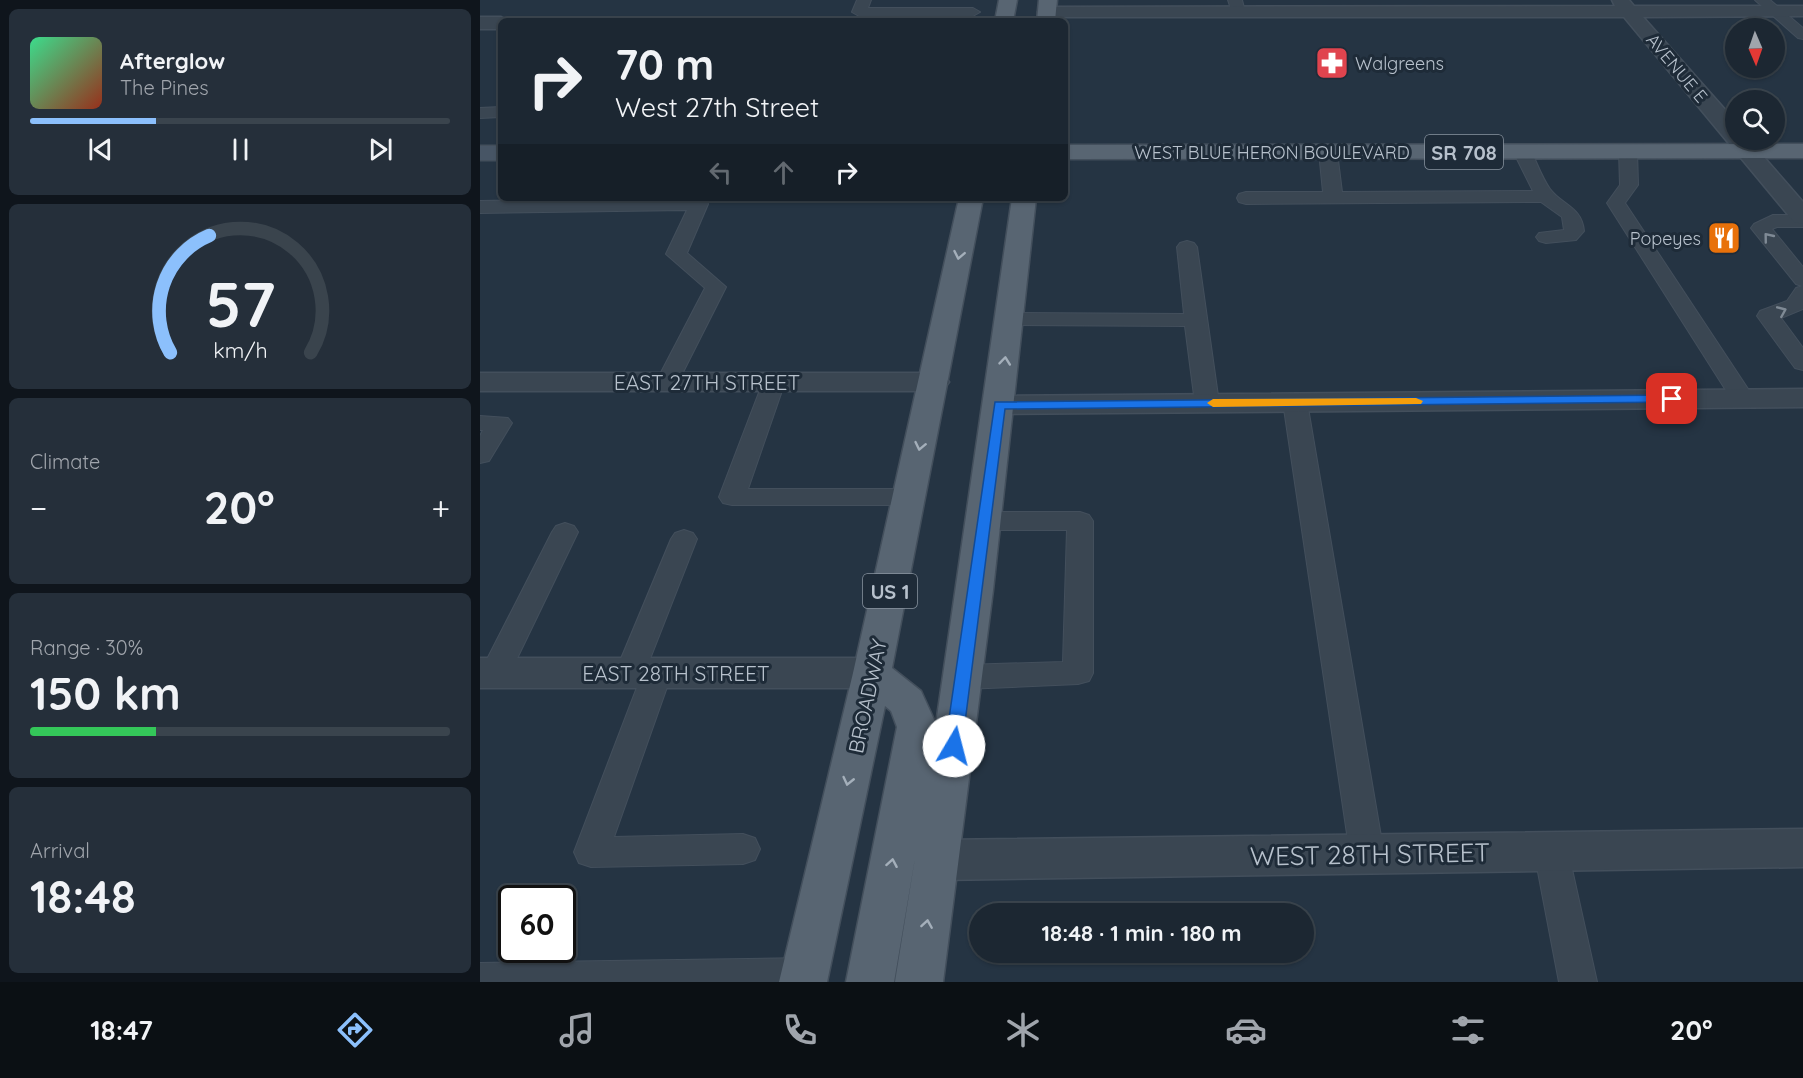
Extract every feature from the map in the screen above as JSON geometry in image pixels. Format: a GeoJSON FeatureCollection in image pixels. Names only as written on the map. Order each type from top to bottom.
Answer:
{"type":"FeatureCollection","features":[{"type":"Feature","properties":{"kind":"main road"},"geometry":{"type":"LineString","coordinates":[[1005,18],[1008,0]]}},
{"type":"Feature","properties":{"kind":"main road","name":"WEST BLUE HERON BOULEVARD"},"geometry":{"type":"LineString","coordinates":[[1068,152],[1628,151],[1725,143]]}},
{"type":"Feature","properties":{"kind":"main road","name":"WEST BLUE HERON BOULEVARD"},"geometry":{"type":"LineString","coordinates":[[1785,148],[1803,151]]}},
{"type":"Feature","properties":{"kind":"main road"},"geometry":{"type":"LineString","coordinates":[[480,153],[498,153]]}},
{"type":"Feature","properties":{"kind":"main road","name":"BROADWAY"},"geometry":{"type":"LineString","coordinates":[[804,979],[910,497],[970,201]]}},
{"type":"Feature","properties":{"kind":"main road"},"geometry":{"type":"LineString","coordinates":[[919,982],[964,677],[1000,405],[1024,201]]}},
{"type":"Feature","properties":{"kind":"main road"},"geometry":{"type":"LineString","coordinates":[[870,982],[917,727],[907,702],[872,674]]}},
{"type":"Feature","properties":{"kind":"street"},"geometry":{"type":"LineString","coordinates":[[1047,11],[1237,6],[1769,6],[1803,11]]}},
{"type":"Feature","properties":{"kind":"street","name":"AVENUE E"},"geometry":{"type":"LineString","coordinates":[[1624,6],[1725,123]]}},
{"type":"Feature","properties":{"kind":"street"},"geometry":{"type":"LineString","coordinates":[[480,23],[498,23]]}},
{"type":"Feature","properties":{"kind":"street","name":"AVENUE E"},"geometry":{"type":"LineString","coordinates":[[1748,150],[1803,217]]}},
{"type":"Feature","properties":{"kind":"street","name":"EAST 27TH STREET"},"geometry":{"type":"LineString","coordinates":[[480,382],[934,382]]}},
{"type":"Feature","properties":{"kind":"street"},"geometry":{"type":"LineString","coordinates":[[1000,405],[1803,398]]}},
{"type":"Feature","properties":{"kind":"street","name":"EAST 28TH STREET"},"geometry":{"type":"LineString","coordinates":[[487,673],[872,674]]}},
{"type":"Feature","properties":{"kind":"street","name":"WEST 28TH STREET"},"geometry":{"type":"LineString","coordinates":[[937,860],[1803,848]]}},
{"type":"Feature","properties":{"kind":"lane"},"geometry":{"type":"LineString","coordinates":[[1769,6],[1803,35]]}},
{"type":"Feature","properties":{"kind":"lane"},"geometry":{"type":"LineString","coordinates":[[859,11],[973,12]]}},
{"type":"Feature","properties":{"kind":"lane"},"geometry":{"type":"LineString","coordinates":[[480,112],[498,112]]}},
{"type":"Feature","properties":{"kind":"lane"},"geometry":{"type":"LineString","coordinates":[[1522,151],[1546,196],[1566,208],[1575,223],[1574,231],[1569,236],[1546,237]]}},
{"type":"Feature","properties":{"kind":"lane"},"geometry":{"type":"LineString","coordinates":[[1628,151],[1629,185],[1616,203],[1742,398]]}},
{"type":"Feature","properties":{"kind":"lane"},"geometry":{"type":"LineString","coordinates":[[1328,152],[1333,197]]}},
{"type":"Feature","properties":{"kind":"lane"},"geometry":{"type":"LineString","coordinates":[[1246,198],[1546,196]]}},
{"type":"Feature","properties":{"kind":"lane"},"geometry":{"type":"LineString","coordinates":[[480,207],[701,201],[676,254],[716,287],[667,382]]}},
{"type":"Feature","properties":{"kind":"lane"},"geometry":{"type":"LineString","coordinates":[[1803,221],[1773,221],[1761,228],[1803,280]]}},
{"type":"Feature","properties":{"kind":"lane"},"geometry":{"type":"LineString","coordinates":[[1187,247],[1207,403]]}},
{"type":"Feature","properties":{"kind":"lane"},"geometry":{"type":"LineString","coordinates":[[1803,292],[1795,305],[1768,316],[1803,363]]}},
{"type":"Feature","properties":{"kind":"lane"},"geometry":{"type":"LineString","coordinates":[[1009,320],[1195,320]]}},
{"type":"Feature","properties":{"kind":"lane"},"geometry":{"type":"LineString","coordinates":[[774,382],[732,497],[910,497]]}},
{"type":"Feature","properties":{"kind":"lane"},"geometry":{"type":"LineString","coordinates":[[1295,402],[1367,854]]}},
{"type":"Feature","properties":{"kind":"lane"},"geometry":{"type":"LineString","coordinates":[[480,423],[500,423],[480,455]]}},
{"type":"Feature","properties":{"kind":"lane"},"geometry":{"type":"LineString","coordinates":[[964,677],[1078,673],[1080,521],[984,521]]}},
{"type":"Feature","properties":{"kind":"lane"},"geometry":{"type":"LineString","coordinates":[[487,673],[566,532]]}},
{"type":"Feature","properties":{"kind":"lane"},"geometry":{"type":"LineString","coordinates":[[684,539],[591,852],[743,849]]}},
{"type":"Feature","properties":{"kind":"lane"},"geometry":{"type":"LineString","coordinates":[[1551,851],[1578,982]]}},
{"type":"Feature","properties":{"kind":"lane"},"geometry":{"type":"LineString","coordinates":[[480,981],[804,979]]}},
{"type":"Feature","properties":{"kind":"slow traffic"},"geometry":{"type":"LineString","coordinates":[[1213,403],[1416,401]]}},
{"type":"Feature","properties":{"kind":"place","name":"Walgreens"},"geometry":{"type":"Point","coordinates":[1332,63]}},
{"type":"Feature","properties":{"kind":"place","name":"Popeyes"},"geometry":{"type":"Point","coordinates":[1724,238]}},
{"type":"Feature","properties":{"kind":"route"},"geometry":{"type":"LineString","coordinates":[[954,746],[1000,405],[1672,399]]}}]}
